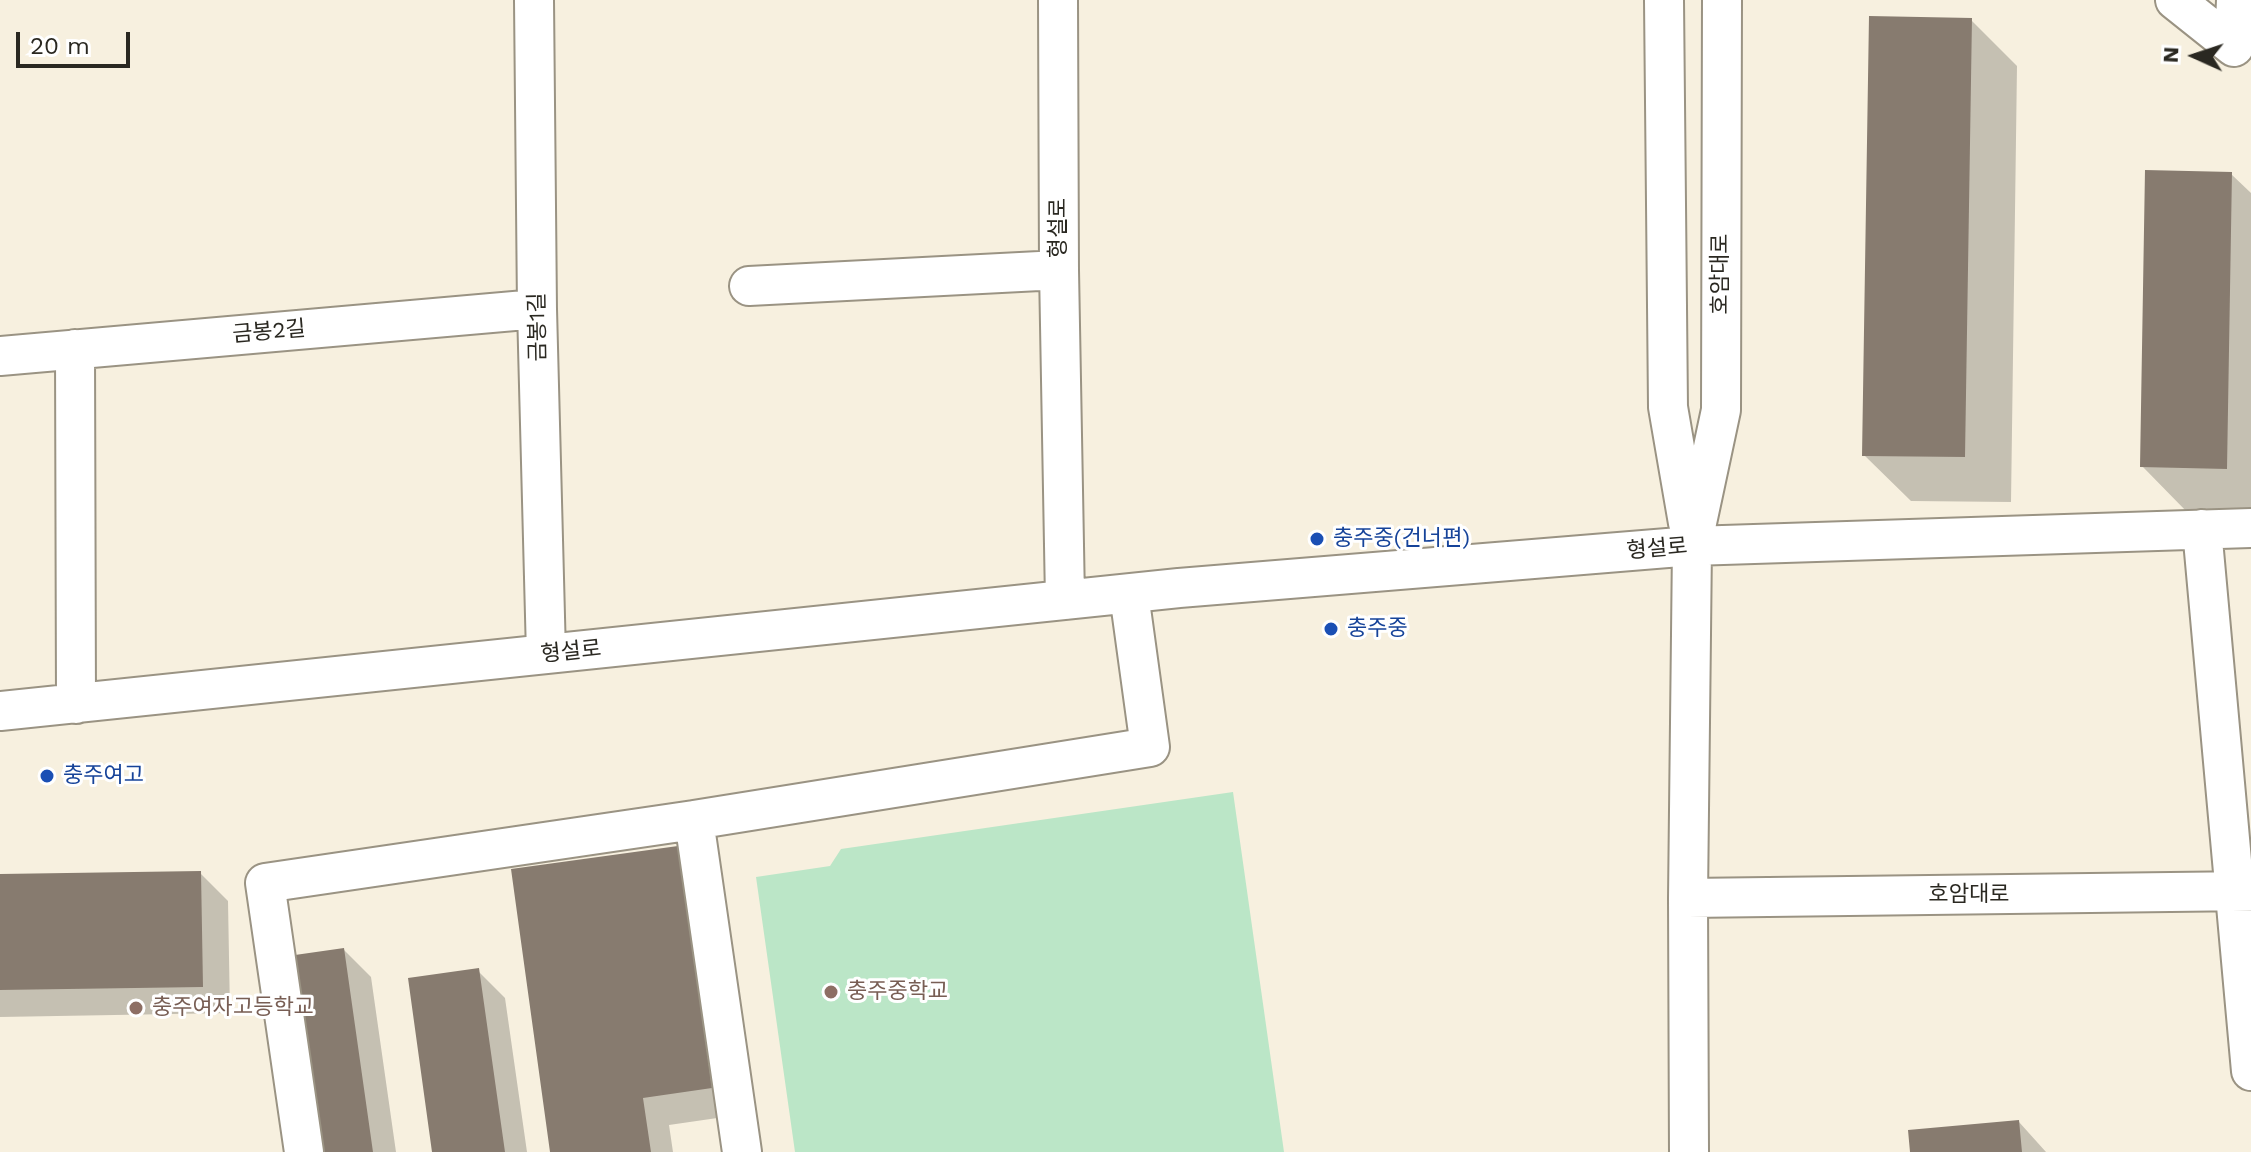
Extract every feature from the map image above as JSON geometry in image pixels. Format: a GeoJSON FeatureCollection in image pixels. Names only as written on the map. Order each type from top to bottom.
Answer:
{"type":"FeatureCollection","features":[{"type":"Feature","properties":{"kind":"street","name":"금봉1길"},"geometry":{"type":"LineString","coordinates":[[534,0],[537,309],[546,654]]}},
{"type":"Feature","properties":{"kind":"street","name":"형설로"},"geometry":{"type":"LineString","coordinates":[[1058,0],[1065,600]]}},
{"type":"Feature","properties":{"kind":"street","name":"호암대로"},"geometry":{"type":"LineString","coordinates":[[1664,0],[1668,407],[1692,546],[1689,1152]]}},
{"type":"Feature","properties":{"kind":"street","name":"호암대로"},"geometry":{"type":"LineString","coordinates":[[1692,546],[1721,410],[1722,0]]}},
{"type":"Feature","properties":{"kind":"street"},"geometry":{"type":"LineString","coordinates":[[2175,0],[2242,53]]}},
{"type":"Feature","properties":{"kind":"street"},"geometry":{"type":"LineString","coordinates":[[2236,0],[2242,53]]}},
{"type":"Feature","properties":{"kind":"street"},"geometry":{"type":"LineString","coordinates":[[749,286],[1059,270]]}},
{"type":"Feature","properties":{"kind":"street","name":"금봉2길"},"geometry":{"type":"LineString","coordinates":[[0,356],[537,309]]}},
{"type":"Feature","properties":{"kind":"street"},"geometry":{"type":"LineString","coordinates":[[75,349],[76,704]]}},
{"type":"Feature","properties":{"kind":"street","name":"형설로"},"geometry":{"type":"LineString","coordinates":[[0,711],[1065,600],[1692,546],[2251,528]]}},
{"type":"Feature","properties":{"kind":"street"},"geometry":{"type":"LineString","coordinates":[[2202,529],[2243,892],[2251,1071]]}},
{"type":"Feature","properties":{"kind":"street"},"geometry":{"type":"LineString","coordinates":[[304,1152],[265,883],[694,820],[1150,747],[1129,594]]}},
{"type":"Feature","properties":{"kind":"street"},"geometry":{"type":"LineString","coordinates":[[694,820],[742,1152]]}},
{"type":"Feature","properties":{"kind":"street","name":"호암대로"},"geometry":{"type":"LineString","coordinates":[[1688,898],[2243,892]]}},
{"type":"Feature","properties":{"kind":"green space"},"geometry":{"type":"Polygon","coordinates":[[[1233,792],[1284,1152],[795,1152],[756,877],[830,866],[841,849],[1233,792]]]}},
{"type":"Feature","properties":{"kind":"building"},"geometry":{"type":"Polygon","coordinates":[[[1869,16],[1972,18],[1965,457],[1862,456],[1869,16]]]}},
{"type":"Feature","properties":{"kind":"building"},"geometry":{"type":"Polygon","coordinates":[[[2145,170],[2232,172],[2227,469],[2140,467],[2145,170]]]}},
{"type":"Feature","properties":{"kind":"building"},"geometry":{"type":"Polygon","coordinates":[[[678,846],[712,1088],[643,1098],[651,1152],[550,1152],[511,869],[678,846]]]}},
{"type":"Feature","properties":{"kind":"building"},"geometry":{"type":"Polygon","coordinates":[[[201,871],[203,987],[0,990],[0,874],[201,871]]]}},
{"type":"Feature","properties":{"kind":"building"},"geometry":{"type":"Polygon","coordinates":[[[344,948],[373,1152],[323,1152],[295,955],[344,948]]]}},
{"type":"Feature","properties":{"kind":"building"},"geometry":{"type":"Polygon","coordinates":[[[479,968],[505,1152],[432,1152],[408,978],[479,968]]]}},
{"type":"Feature","properties":{"kind":"building"},"geometry":{"type":"Polygon","coordinates":[[[2019,1120],[2022,1152],[1910,1152],[1908,1130],[2019,1120]]]}},
{"type":"Feature","properties":{"kind":"place","name":"충주중(건너편)"},"geometry":{"type":"Point","coordinates":[1317,539]}},
{"type":"Feature","properties":{"kind":"place","name":"충주중"},"geometry":{"type":"Point","coordinates":[1331,629]}},
{"type":"Feature","properties":{"kind":"place","name":"충주여고"},"geometry":{"type":"Point","coordinates":[47,776]}},
{"type":"Feature","properties":{"kind":"place","name":"충주중학교"},"geometry":{"type":"Point","coordinates":[831,992]}},
{"type":"Feature","properties":{"kind":"place","name":"충주여자고등학교"},"geometry":{"type":"Point","coordinates":[136,1008]}}]}
